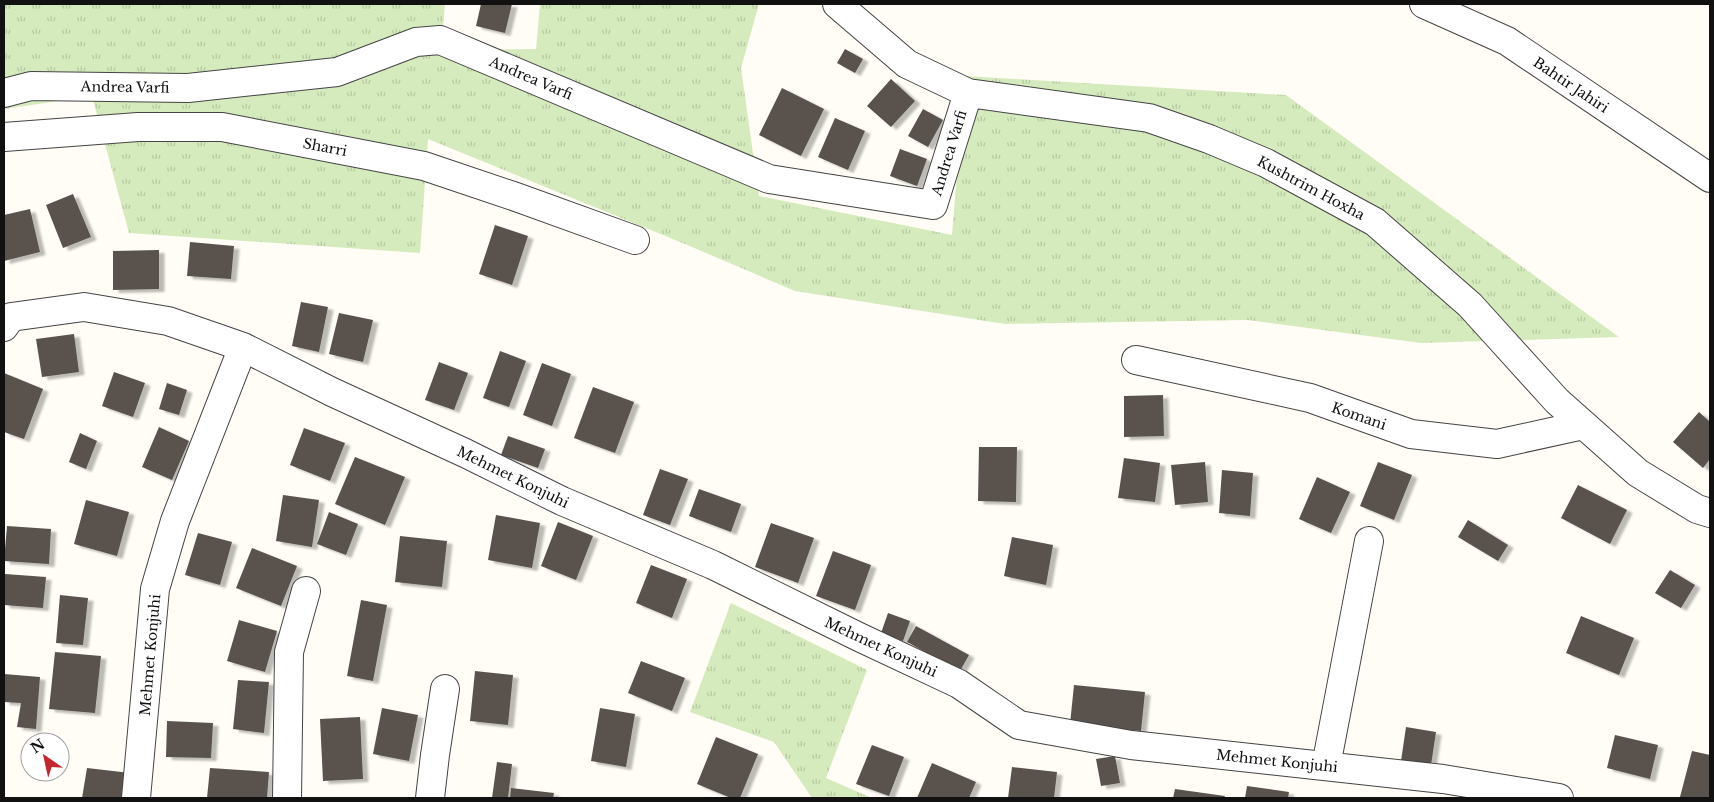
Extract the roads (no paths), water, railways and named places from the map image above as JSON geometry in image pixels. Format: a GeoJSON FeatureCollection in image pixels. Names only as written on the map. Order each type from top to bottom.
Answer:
{"type":"FeatureCollection","features":[{"type":"Feature","properties":{"kind":"street","name":"Kushtrim Hoxha"},"geometry":{"type":"LineString","coordinates":[[837,4],[907,64],[968,93],[1149,118],[1208,139],[1266,163],[1375,222],[1470,305],[1557,401],[1638,473],[1697,509],[1710,513]]}},
{"type":"Feature","properties":{"kind":"street","name":"Bahtir Jahiri"},"geometry":{"type":"LineString","coordinates":[[1424,4],[1507,41],[1710,178]]}},
{"type":"Feature","properties":{"kind":"street","name":"Andrea Varfi"},"geometry":{"type":"LineString","coordinates":[[4,93],[31,86],[188,88],[337,72],[416,42],[440,40],[770,179],[933,205],[968,93]]}},
{"type":"Feature","properties":{"kind":"street","name":"Sharri"},"geometry":{"type":"LineString","coordinates":[[4,137],[138,127],[222,128],[424,166],[635,240]]}},
{"type":"Feature","properties":{"kind":"street","name":"Mehmet Konjuhi"},"geometry":{"type":"LineString","coordinates":[[8,322],[84,307],[168,321],[243,347],[332,392],[465,453],[562,501],[713,565],[850,633],[959,684],[1019,725],[1131,745],[1443,779],[1559,798]]}},
{"type":"Feature","properties":{"kind":"street","name":"Mehmet Konjuhi"},"geometry":{"type":"LineString","coordinates":[[136,798],[155,589],[175,521],[243,347]]}},
{"type":"Feature","properties":{"kind":"street","name":"Komani"},"geometry":{"type":"LineString","coordinates":[[1136,360],[1310,398],[1411,434],[1497,444],[1583,425]]}},
{"type":"Feature","properties":{"kind":"street"},"geometry":{"type":"LineString","coordinates":[[1326,766],[1369,541]]}},
{"type":"Feature","properties":{"kind":"street"},"geometry":{"type":"LineString","coordinates":[[287,798],[289,652],[306,591]]}},
{"type":"Feature","properties":{"kind":"street"},"geometry":{"type":"LineString","coordinates":[[430,798],[434,755],[445,689]]}}]}
